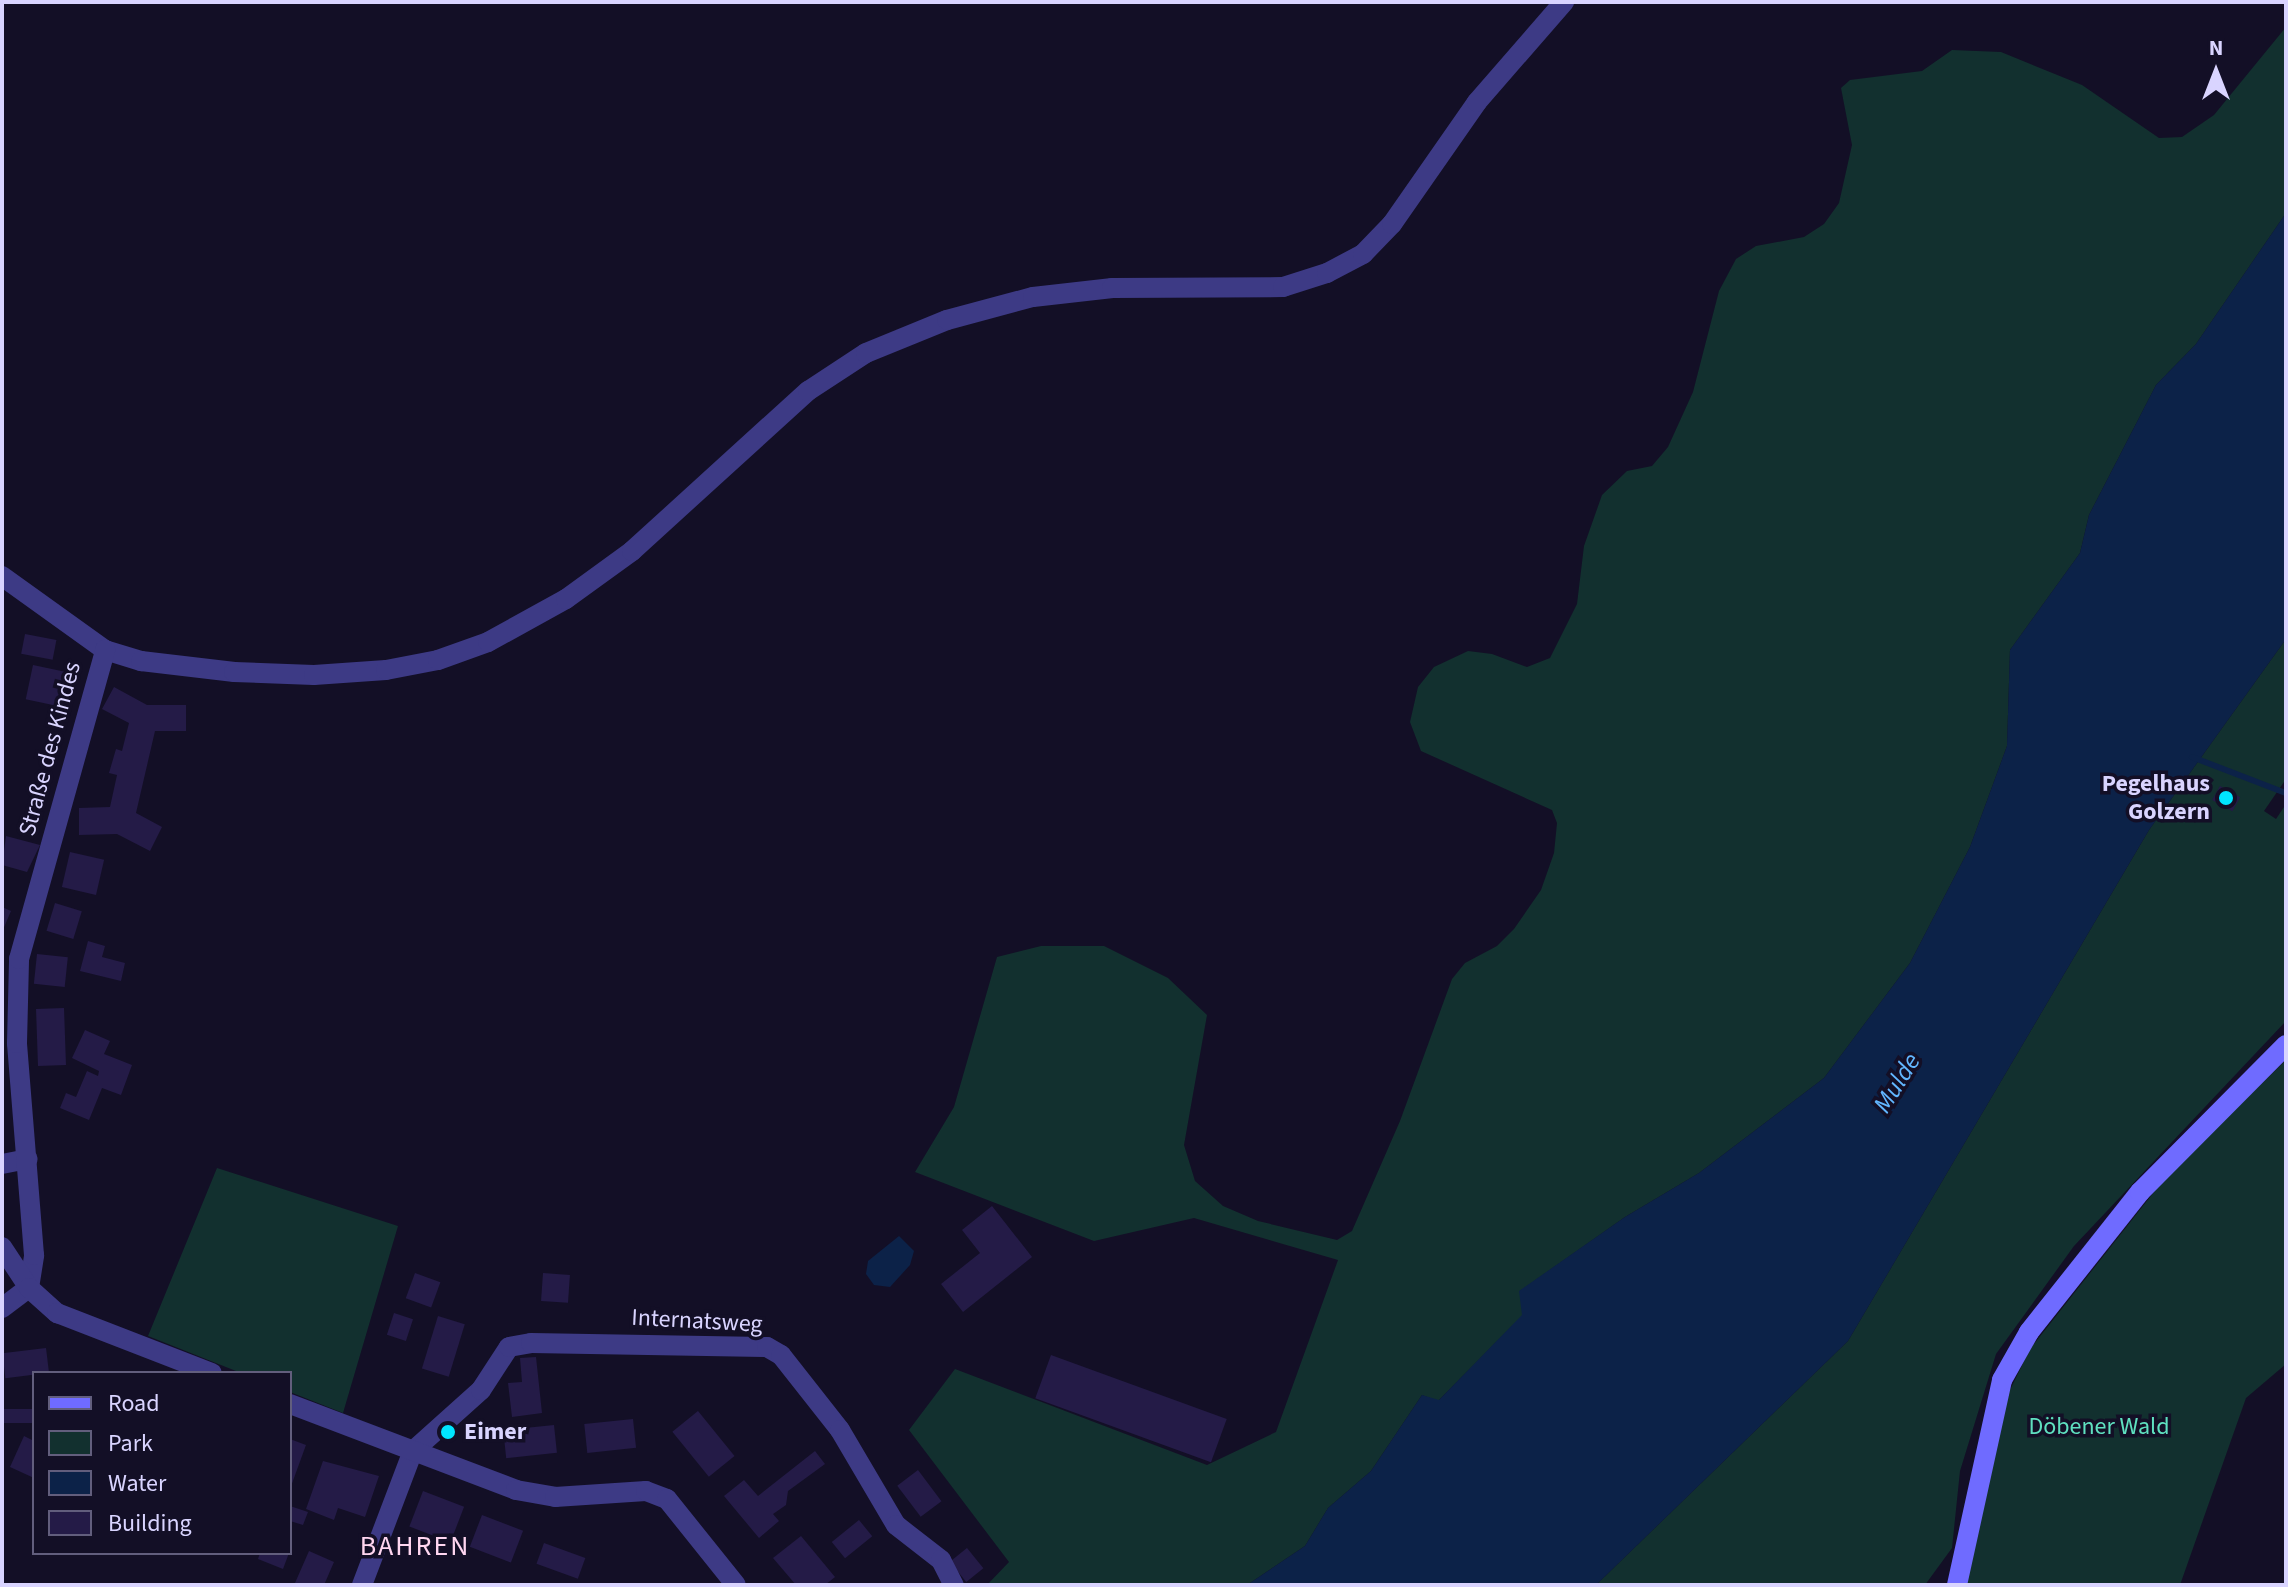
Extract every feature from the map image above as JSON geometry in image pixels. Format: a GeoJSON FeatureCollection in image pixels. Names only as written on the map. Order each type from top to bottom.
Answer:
{"type":"FeatureCollection","features":[{"type":"Feature","properties":{"kind":"main road"},"geometry":{"type":"LineString","coordinates":[[1957,1585],[2002,1380],[2029,1332],[2140,1192],[2286,1045]]}},
{"type":"Feature","properties":{"kind":"street","name":"Straße des Kindes"},"geometry":{"type":"LineString","coordinates":[[2,576],[105,650],[141,661],[278,673],[386,670],[438,660],[488,642],[566,599],[632,551],[837,370],[947,320],[990,306],[1075,290],[1283,287],[1327,273],[1363,254],[1392,224],[1477,102],[1564,2]]}},
{"type":"Feature","properties":{"kind":"street","name":"Straße des Kindes"},"geometry":{"type":"LineString","coordinates":[[29,1288],[34,1255],[17,1043],[19,959],[105,650]]}},
{"type":"Feature","properties":{"kind":"street"},"geometry":{"type":"LineString","coordinates":[[2,1164],[28,1159]]}},
{"type":"Feature","properties":{"kind":"street"},"geometry":{"type":"LineString","coordinates":[[2,1247],[29,1288],[57,1313],[207,1371]]}},
{"type":"Feature","properties":{"kind":"street"},"geometry":{"type":"LineString","coordinates":[[2,1308],[29,1288]]}},
{"type":"Feature","properties":{"kind":"street","name":"Internatsweg"},"geometry":{"type":"LineString","coordinates":[[413,1451],[481,1390],[509,1347],[767,1347],[781,1355],[840,1430],[896,1525],[941,1560],[954,1585]]}},
{"type":"Feature","properties":{"kind":"street"},"geometry":{"type":"LineString","coordinates":[[292,1405],[516,1490],[555,1497],[646,1491],[667,1499],[736,1585]]}},
{"type":"Feature","properties":{"kind":"street"},"geometry":{"type":"LineString","coordinates":[[362,1585],[413,1451]]}},
{"type":"Feature","properties":{"kind":"green space"},"geometry":{"type":"Polygon","coordinates":[[[2286,27],[2286,213],[2196,344],[2156,385],[2089,515],[2080,553],[2010,650],[2007,746],[1970,847],[1910,963],[1824,1078],[1699,1173],[1625,1217],[1520,1291],[1523,1315],[1438,1401],[1422,1395],[1371,1471],[1328,1508],[1305,1546],[1247,1585],[987,1585],[1009,1562],[909,1430],[955,1369],[1207,1465],[1276,1432],[1338,1260],[1194,1218],[1094,1241],[915,1172],[954,1107],[997,957],[1041,946],[1104,946],[1168,978],[1207,1015],[1184,1145],[1195,1181],[1223,1206],[1258,1221],[1337,1240],[1352,1231],[1400,1121],[1452,979],[1465,963],[1497,946],[1514,929],[1541,890],[1554,853],[1557,823],[1552,810],[1421,751],[1410,722],[1418,687],[1434,667],[1468,651],[1492,654],[1527,667],[1550,658],[1577,604],[1584,546],[1602,495],[1627,471],[1652,466],[1668,447],[1693,392],[1719,291],[1736,259],[1756,246],[1804,237],[1824,224],[1839,203],[1852,145],[1841,88],[1850,80],[1922,71],[1952,50],[2001,52],[2082,85],[2159,138],[2182,137],[2214,115],[2286,27]]]}},
{"type":"Feature","properties":{"kind":"green space"},"geometry":{"type":"Polygon","coordinates":[[[2286,639],[2286,779],[2264,811],[2276,819],[2286,804],[2286,1021],[2074,1246],[1996,1354],[1960,1471],[1952,1548],[1925,1585],[1596,1585],[1848,1341],[2149,830],[2286,639]]]}},
{"type":"Feature","properties":{"kind":"green space","name":"Döbener Wald"},"geometry":{"type":"Polygon","coordinates":[[[2286,1060],[2286,1364],[2246,1398],[2180,1585],[1966,1585],[2008,1394],[2030,1349],[2165,1178],[2286,1060]]]}},
{"type":"Feature","properties":{"kind":"green space"},"geometry":{"type":"Polygon","coordinates":[[[217,1168],[398,1226],[343,1413],[292,1393],[292,1371],[236,1371],[148,1336],[217,1168]]]}},
{"type":"Feature","properties":{"kind":"water","name":"Mulde"},"geometry":{"type":"Polygon","coordinates":[[[2286,213],[2286,639],[2149,830],[1848,1341],[1596,1585],[1247,1585],[1305,1546],[1328,1508],[1371,1471],[1422,1395],[1439,1400],[1522,1315],[1519,1291],[1625,1217],[1699,1173],[1824,1078],[1910,963],[1970,847],[2007,746],[2010,650],[2080,553],[2089,515],[2156,385],[2196,344],[2286,213]]]}},
{"type":"Feature","properties":{"kind":"water"},"geometry":{"type":"Polygon","coordinates":[[[899,1236],[914,1251],[910,1265],[890,1287],[874,1285],[866,1274],[868,1261],[899,1236]]]}},
{"type":"Feature","properties":{"kind":"building"},"geometry":{"type":"Polygon","coordinates":[[[25,634],[56,640],[53,660],[21,654],[25,634]]]}},
{"type":"Feature","properties":{"kind":"building"},"geometry":{"type":"Polygon","coordinates":[[[33,665],[67,672],[60,707],[26,699],[33,665]]]}},
{"type":"Feature","properties":{"kind":"building"},"geometry":{"type":"Polygon","coordinates":[[[114,687],[147,705],[186,705],[186,731],[155,731],[136,813],[162,827],[150,851],[117,834],[79,835],[79,808],[110,807],[117,775],[109,773],[116,749],[122,751],[129,723],[102,709],[114,687]]]}},
{"type":"Feature","properties":{"kind":"building","name":"Pegelhaus Golzern"},"geometry":{"type":"Polygon","coordinates":[[[2220,786],[2240,797],[2232,811],[2212,800],[2220,786]]]}},
{"type":"Feature","properties":{"kind":"building"},"geometry":{"type":"Polygon","coordinates":[[[6,836],[40,845],[27,872],[2,865],[6,836]]]}},
{"type":"Feature","properties":{"kind":"building"},"geometry":{"type":"Polygon","coordinates":[[[70,852],[104,860],[96,895],[62,887],[70,852]]]}},
{"type":"Feature","properties":{"kind":"building"},"geometry":{"type":"Polygon","coordinates":[[[55,903],[82,911],[73,939],[47,931],[55,903]]]}},
{"type":"Feature","properties":{"kind":"building"},"geometry":{"type":"Polygon","coordinates":[[[2,907],[11,911],[2,932],[2,907]]]}},
{"type":"Feature","properties":{"kind":"building"},"geometry":{"type":"Polygon","coordinates":[[[88,941],[105,946],[102,957],[125,963],[121,981],[80,971],[88,941]]]}},
{"type":"Feature","properties":{"kind":"building"},"geometry":{"type":"Polygon","coordinates":[[[37,954],[68,957],[65,987],[34,984],[37,954]]]}},
{"type":"Feature","properties":{"kind":"building"},"geometry":{"type":"Polygon","coordinates":[[[64,1008],[66,1065],[38,1066],[36,1009],[64,1008]]]}},
{"type":"Feature","properties":{"kind":"building"},"geometry":{"type":"Polygon","coordinates":[[[85,1030],[110,1041],[104,1054],[132,1065],[121,1095],[102,1088],[89,1120],[60,1108],[66,1093],[76,1097],[87,1071],[98,1076],[99,1071],[72,1058],[85,1030]]]}},
{"type":"Feature","properties":{"kind":"building"},"geometry":{"type":"Polygon","coordinates":[[[992,1206],[1032,1257],[963,1312],[941,1284],[980,1253],[962,1230],[992,1206]]]}},
{"type":"Feature","properties":{"kind":"building"},"geometry":{"type":"Polygon","coordinates":[[[415,1273],[440,1282],[431,1308],[406,1298],[415,1273]]]}},
{"type":"Feature","properties":{"kind":"building"},"geometry":{"type":"Polygon","coordinates":[[[543,1273],[570,1275],[568,1303],[541,1301],[543,1273]]]}},
{"type":"Feature","properties":{"kind":"building"},"geometry":{"type":"Polygon","coordinates":[[[394,1313],[413,1319],[406,1341],[387,1335],[394,1313]]]}},
{"type":"Feature","properties":{"kind":"building"},"geometry":{"type":"Polygon","coordinates":[[[438,1316],[465,1324],[449,1377],[422,1369],[438,1316]]]}},
{"type":"Feature","properties":{"kind":"building"},"geometry":{"type":"Polygon","coordinates":[[[46,1348],[49,1371],[32,1371],[32,1375],[5,1378],[2,1353],[46,1348]]]}},
{"type":"Feature","properties":{"kind":"building"},"geometry":{"type":"Polygon","coordinates":[[[1051,1355],[1227,1419],[1211,1462],[1035,1398],[1051,1355]]]}},
{"type":"Feature","properties":{"kind":"building"},"geometry":{"type":"Polygon","coordinates":[[[536,1357],[542,1413],[512,1417],[508,1383],[522,1382],[520,1358],[536,1357]]]}},
{"type":"Feature","properties":{"kind":"building"},"geometry":{"type":"Polygon","coordinates":[[[2,1409],[32,1409],[32,1423],[2,1423],[2,1409]]]}},
{"type":"Feature","properties":{"kind":"building"},"geometry":{"type":"Polygon","coordinates":[[[698,1411],[735,1456],[709,1477],[672,1432],[698,1411]]]}},
{"type":"Feature","properties":{"kind":"building"},"geometry":{"type":"Polygon","coordinates":[[[633,1419],[636,1448],[587,1453],[584,1424],[633,1419]]]}},
{"type":"Feature","properties":{"kind":"building"},"geometry":{"type":"Polygon","coordinates":[[[554,1425],[557,1453],[506,1458],[503,1430],[554,1425]]]}},
{"type":"Feature","properties":{"kind":"building"},"geometry":{"type":"Polygon","coordinates":[[[24,1436],[32,1440],[32,1477],[10,1467],[24,1436]]]}},
{"type":"Feature","properties":{"kind":"building"},"geometry":{"type":"Polygon","coordinates":[[[292,1440],[306,1445],[292,1484],[292,1440]]]}},
{"type":"Feature","properties":{"kind":"building"},"geometry":{"type":"Polygon","coordinates":[[[815,1451],[825,1464],[788,1491],[786,1505],[773,1514],[779,1521],[759,1538],[724,1496],[744,1480],[758,1496],[815,1451]]]}},
{"type":"Feature","properties":{"kind":"building"},"geometry":{"type":"Polygon","coordinates":[[[323,1461],[379,1476],[365,1517],[338,1508],[334,1520],[306,1509],[323,1461]]]}},
{"type":"Feature","properties":{"kind":"building"},"geometry":{"type":"Polygon","coordinates":[[[918,1470],[941,1501],[921,1517],[897,1486],[918,1470]]]}},
{"type":"Feature","properties":{"kind":"building"},"geometry":{"type":"Polygon","coordinates":[[[423,1491],[464,1507],[450,1542],[409,1526],[423,1491]]]}},
{"type":"Feature","properties":{"kind":"building"},"geometry":{"type":"Polygon","coordinates":[[[292,1507],[308,1512],[303,1525],[292,1522],[292,1507]]]}},
{"type":"Feature","properties":{"kind":"building"},"geometry":{"type":"Polygon","coordinates":[[[482,1515],[523,1531],[511,1563],[470,1547],[482,1515]]]}},
{"type":"Feature","properties":{"kind":"building"},"geometry":{"type":"Polygon","coordinates":[[[859,1520],[872,1536],[845,1558],[832,1542],[859,1520]]]}},
{"type":"Feature","properties":{"kind":"building"},"geometry":{"type":"Polygon","coordinates":[[[801,1536],[835,1577],[825,1585],[796,1585],[773,1558],[801,1536]]]}},
{"type":"Feature","properties":{"kind":"building"},"geometry":{"type":"Polygon","coordinates":[[[544,1543],[585,1558],[578,1579],[536,1564],[544,1543]]]}},
{"type":"Feature","properties":{"kind":"building"},"geometry":{"type":"Polygon","coordinates":[[[967,1548],[983,1568],[966,1582],[950,1562],[967,1548]]]}},
{"type":"Feature","properties":{"kind":"building"},"geometry":{"type":"Polygon","coordinates":[[[309,1551],[334,1562],[324,1585],[295,1583],[309,1551]]]}},
{"type":"Feature","properties":{"kind":"building"},"geometry":{"type":"Polygon","coordinates":[[[259,1555],[288,1555],[283,1569],[258,1559],[259,1555]]]}},
{"type":"Feature","properties":{"kind":"waterway"},"geometry":{"type":"LineString","coordinates":[[2192,757],[2286,793]]}},
{"type":"Feature","properties":{"kind":"place","name":"Pegelhaus Golzern"},"geometry":{"type":"Point","coordinates":[2226,798]}},
{"type":"Feature","properties":{"kind":"place","name":"Eimer"},"geometry":{"type":"Point","coordinates":[448,1432]}},
{"type":"Feature","properties":{"kind":"district","name":"BAHREN"},"geometry":{"type":"Point","coordinates":[415,1546]}}]}
